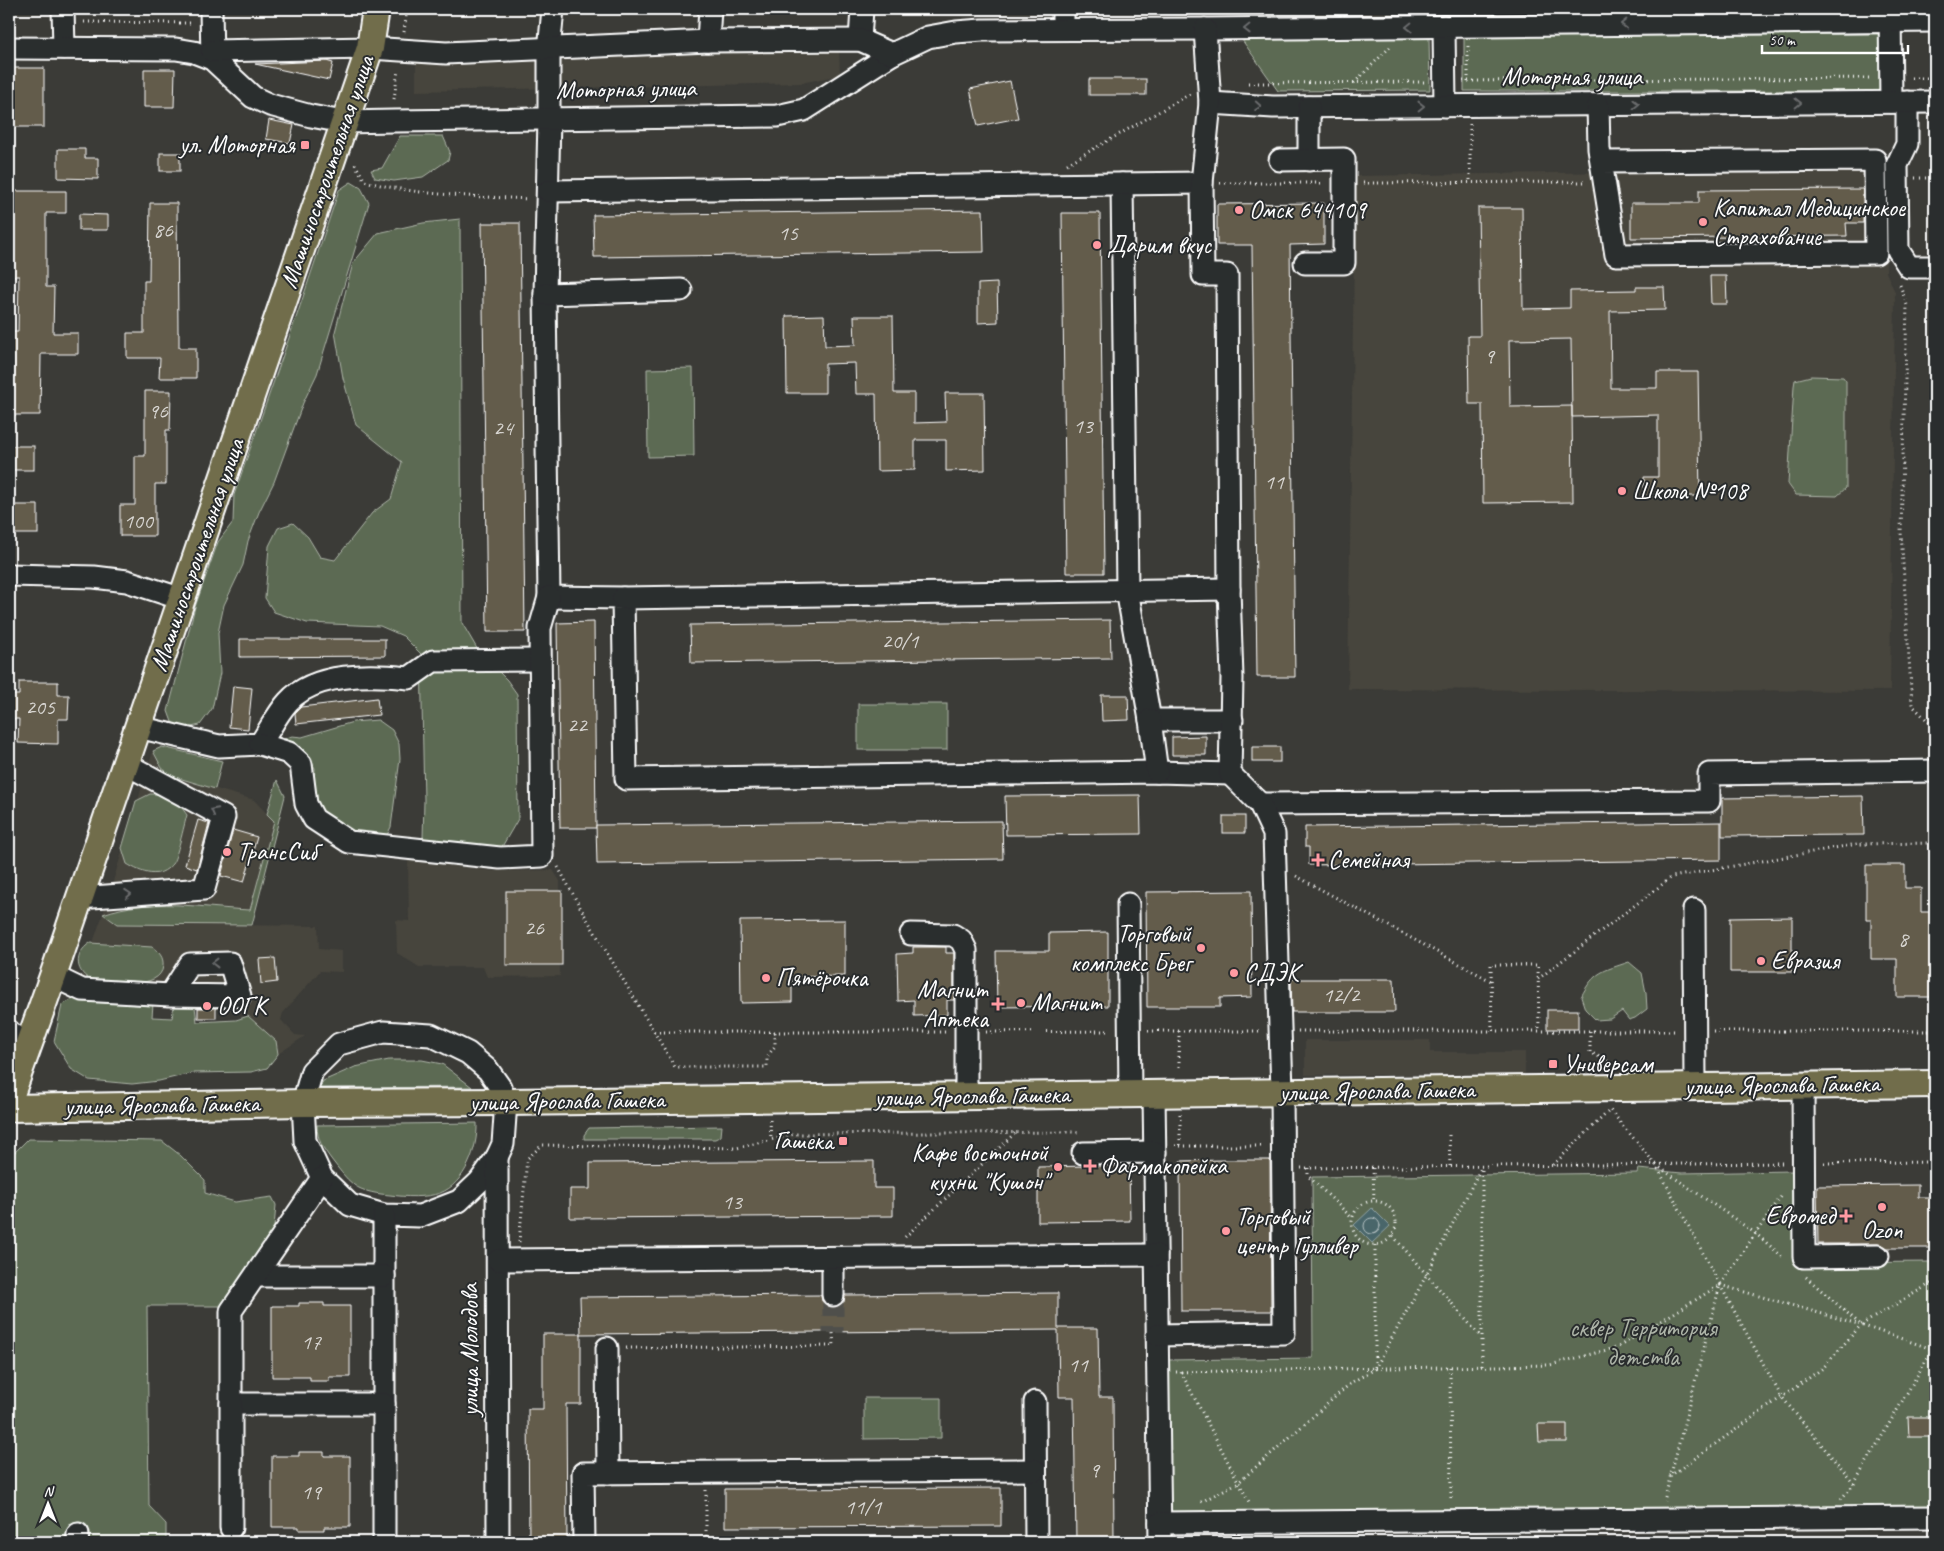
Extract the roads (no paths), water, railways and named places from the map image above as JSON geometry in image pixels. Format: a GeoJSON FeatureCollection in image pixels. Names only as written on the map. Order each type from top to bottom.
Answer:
{"type":"FeatureCollection","features":[{"type":"Feature","properties":{"kind":"main road","name":"Машиностроительная улица"},"geometry":{"type":"LineString","coordinates":[[9,1100],[19,1036],[53,976],[370,48],[376,9]]}},
{"type":"Feature","properties":{"kind":"main road","name":"улица Ярослава Гашека"},"geometry":{"type":"LineString","coordinates":[[9,1108],[1935,1084]]}},
{"type":"Feature","properties":{"kind":"street"},"geometry":{"type":"LineString","coordinates":[[63,9],[64,48]]}},
{"type":"Feature","properties":{"kind":"street"},"geometry":{"type":"LineString","coordinates":[[212,9],[212,55]]}},
{"type":"Feature","properties":{"kind":"street"},"geometry":{"type":"LineString","coordinates":[[138,727],[219,746],[260,744],[289,753],[301,764],[306,804],[314,819],[348,842],[500,858],[542,856],[540,628],[549,597],[545,294],[549,50],[553,9]]}},
{"type":"Feature","properties":{"kind":"street"},"geometry":{"type":"LineString","coordinates":[[708,41],[710,9]]}},
{"type":"Feature","properties":{"kind":"street"},"geometry":{"type":"LineString","coordinates":[[860,40],[862,9]]}},
{"type":"Feature","properties":{"kind":"street"},"geometry":{"type":"LineString","coordinates":[[1890,15],[1891,78],[1899,102],[1907,144],[1897,165],[1898,250],[1909,267],[1933,267]]}},
{"type":"Feature","properties":{"kind":"street","name":"Моторная улица"},"geometry":{"type":"LineString","coordinates":[[212,55],[254,97],[270,104],[311,116],[344,122],[777,116],[804,110],[892,54],[928,38],[956,32],[1063,19],[1205,29],[1436,20],[1890,15],[1935,21]]}},
{"type":"Feature","properties":{"kind":"street"},"geometry":{"type":"LineString","coordinates":[[1436,20],[1444,82],[1445,106]]}},
{"type":"Feature","properties":{"kind":"street"},"geometry":{"type":"LineString","coordinates":[[1205,29],[1209,93],[1202,183],[1203,275],[1227,275],[1229,589],[1232,720],[1230,774]]}},
{"type":"Feature","properties":{"kind":"street","name":"Моторная улица"},"geometry":{"type":"LineString","coordinates":[[9,48],[176,48],[212,55],[370,48],[446,53],[549,50],[708,41],[860,40],[892,54]]}},
{"type":"Feature","properties":{"kind":"street","name":"Моторная улица"},"geometry":{"type":"LineString","coordinates":[[1209,93],[1273,107],[1935,102]]}},
{"type":"Feature","properties":{"kind":"street"},"geometry":{"type":"LineString","coordinates":[[1598,104],[1599,149],[1601,162],[1605,182],[1616,255],[1876,253],[1875,160],[1601,162]]}},
{"type":"Feature","properties":{"kind":"street"},"geometry":{"type":"LineString","coordinates":[[1309,107],[1309,160]]}},
{"type":"Feature","properties":{"kind":"street"},"geometry":{"type":"LineString","coordinates":[[1280,160],[1344,159],[1344,263],[1306,263]]}},
{"type":"Feature","properties":{"kind":"street"},"geometry":{"type":"LineString","coordinates":[[548,191],[1202,183]]}},
{"type":"Feature","properties":{"kind":"street"},"geometry":{"type":"LineString","coordinates":[[1122,184],[1127,590],[1150,720],[1157,772]]}},
{"type":"Feature","properties":{"kind":"street"},"geometry":{"type":"LineString","coordinates":[[545,294],[681,290]]}},
{"type":"Feature","properties":{"kind":"street"},"geometry":{"type":"LineString","coordinates":[[9,575],[94,577],[127,581],[182,599]]}},
{"type":"Feature","properties":{"kind":"street"},"geometry":{"type":"LineString","coordinates":[[549,597],[623,598],[1229,589]]}},
{"type":"Feature","properties":{"kind":"street"},"geometry":{"type":"LineString","coordinates":[[623,598],[626,779],[1157,772],[1230,774],[1260,804],[1274,834],[1282,1092],[1284,1334],[1157,1335]]}},
{"type":"Feature","properties":{"kind":"street"},"geometry":{"type":"LineString","coordinates":[[260,744],[288,702],[314,684],[336,678],[377,675],[409,678],[433,661],[540,660]]}},
{"type":"Feature","properties":{"kind":"street"},"geometry":{"type":"LineString","coordinates":[[1150,720],[1232,720]]}},
{"type":"Feature","properties":{"kind":"street"},"geometry":{"type":"LineString","coordinates":[[79,898],[204,889],[224,817],[126,764]]}},
{"type":"Feature","properties":{"kind":"street"},"geometry":{"type":"LineString","coordinates":[[1260,804],[1709,801],[1709,774],[1935,772]]}},
{"type":"Feature","properties":{"kind":"street"},"geometry":{"type":"LineString","coordinates":[[1128,904],[1142,1094],[1154,1149],[1160,1533],[1258,1522],[1935,1517]]}},
{"type":"Feature","properties":{"kind":"street"},"geometry":{"type":"LineString","coordinates":[[1694,910],[1695,1086]]}},
{"type":"Feature","properties":{"kind":"street"},"geometry":{"type":"LineString","coordinates":[[911,934],[953,935],[961,940],[966,950],[966,1096]]}},
{"type":"Feature","properties":{"kind":"street"},"geometry":{"type":"LineString","coordinates":[[53,976],[82,990],[170,995],[240,996],[230,963],[190,964],[170,995]]}},
{"type":"Feature","properties":{"kind":"street"},"geometry":{"type":"LineString","coordinates":[[383,1032],[431,1035],[468,1053],[488,1070],[500,1087],[506,1102],[503,1144],[497,1157],[480,1181],[459,1201],[420,1216],[384,1215],[350,1205],[322,1178],[305,1141],[303,1103],[312,1071],[339,1044],[383,1032]]}},
{"type":"Feature","properties":{"kind":"street"},"geometry":{"type":"LineString","coordinates":[[1803,1085],[1804,1257],[1878,1256]]}},
{"type":"Feature","properties":{"kind":"street"},"geometry":{"type":"LineString","coordinates":[[1081,1142],[1154,1149]]}},
{"type":"Feature","properties":{"kind":"street","name":"улица Молодова"},"geometry":{"type":"LineString","coordinates":[[497,1157],[508,1260],[498,1542]]}},
{"type":"Feature","properties":{"kind":"street"},"geometry":{"type":"LineString","coordinates":[[231,1528],[231,1311],[322,1178]]}},
{"type":"Feature","properties":{"kind":"street"},"geometry":{"type":"LineString","coordinates":[[384,1215],[384,1542]]}},
{"type":"Feature","properties":{"kind":"street"},"geometry":{"type":"LineString","coordinates":[[508,1260],[1156,1255]]}},
{"type":"Feature","properties":{"kind":"street"},"geometry":{"type":"LineString","coordinates":[[833,1258],[833,1295]]}},
{"type":"Feature","properties":{"kind":"street"},"geometry":{"type":"LineString","coordinates":[[256,1276],[384,1276]]}},
{"type":"Feature","properties":{"kind":"street"},"geometry":{"type":"LineString","coordinates":[[607,1348],[608,1473]]}},
{"type":"Feature","properties":{"kind":"street"},"geometry":{"type":"LineString","coordinates":[[1035,1402],[1036,1542]]}},
{"type":"Feature","properties":{"kind":"street"},"geometry":{"type":"LineString","coordinates":[[231,1404],[384,1404]]}},
{"type":"Feature","properties":{"kind":"street"},"geometry":{"type":"LineString","coordinates":[[584,1542],[583,1473],[1035,1470]]}},
{"type":"Feature","properties":{"kind":"water"},"geometry":{"type":"Polygon","coordinates":[[[1372,1208],[1390,1226],[1372,1243],[1354,1225],[1372,1208]]]}},
{"type":"Feature","properties":{"kind":"tunnel"},"geometry":{"type":"LineString","coordinates":[[833,1295],[833,1333]]}},
{"type":"Feature","properties":{"kind":"place","name":"ул. Моторная"},"geometry":{"type":"Point","coordinates":[305,145]}},
{"type":"Feature","properties":{"kind":"place","name":"Омск 644109"},"geometry":{"type":"Point","coordinates":[1239,210]}},
{"type":"Feature","properties":{"kind":"place","name":"Капитал Медицинское Страхование"},"geometry":{"type":"Point","coordinates":[1703,222]}},
{"type":"Feature","properties":{"kind":"place","name":"Дарим вкус"},"geometry":{"type":"Point","coordinates":[1097,245]}},
{"type":"Feature","properties":{"kind":"place","name":"Школа №108"},"geometry":{"type":"Point","coordinates":[1622,491]}},
{"type":"Feature","properties":{"kind":"place","name":"ТрансСиб"},"geometry":{"type":"Point","coordinates":[227,852]}},
{"type":"Feature","properties":{"kind":"place","name":"Семейная"},"geometry":{"type":"Point","coordinates":[1318,860]}},
{"type":"Feature","properties":{"kind":"place","name":"Торговый комплекс Брег"},"geometry":{"type":"Point","coordinates":[1201,948]}},
{"type":"Feature","properties":{"kind":"place","name":"Евразия"},"geometry":{"type":"Point","coordinates":[1761,961]}},
{"type":"Feature","properties":{"kind":"place","name":"СДЭК"},"geometry":{"type":"Point","coordinates":[1234,973]}},
{"type":"Feature","properties":{"kind":"place","name":"Пятёрочка"},"geometry":{"type":"Point","coordinates":[766,978]}},
{"type":"Feature","properties":{"kind":"place","name":"Магнит"},"geometry":{"type":"Point","coordinates":[1021,1003]}},
{"type":"Feature","properties":{"kind":"place","name":"Магнит Аптека"},"geometry":{"type":"Point","coordinates":[998,1004]}},
{"type":"Feature","properties":{"kind":"place","name":"ООГК"},"geometry":{"type":"Point","coordinates":[207,1006]}},
{"type":"Feature","properties":{"kind":"place","name":"Универсам"},"geometry":{"type":"Point","coordinates":[1553,1064]}},
{"type":"Feature","properties":{"kind":"place","name":"Гашека"},"geometry":{"type":"Point","coordinates":[843,1141]}},
{"type":"Feature","properties":{"kind":"place","name":"Фармакопейка"},"geometry":{"type":"Point","coordinates":[1090,1166]}},
{"type":"Feature","properties":{"kind":"place","name":"Кафе восточной кухни \"Кушон\""},"geometry":{"type":"Point","coordinates":[1058,1167]}},
{"type":"Feature","properties":{"kind":"place","name":"Ozon"},"geometry":{"type":"Point","coordinates":[1882,1207]}},
{"type":"Feature","properties":{"kind":"place","name":"Евромед"},"geometry":{"type":"Point","coordinates":[1846,1216]}},
{"type":"Feature","properties":{"kind":"place","name":"Торговый центр Гулливер"},"geometry":{"type":"Point","coordinates":[1226,1231]}},
{"type":"Feature","properties":{"kind":"park label","name":"сквер Территория детства"},"geometry":{"type":"Point","coordinates":[1643,1342]}}]}
